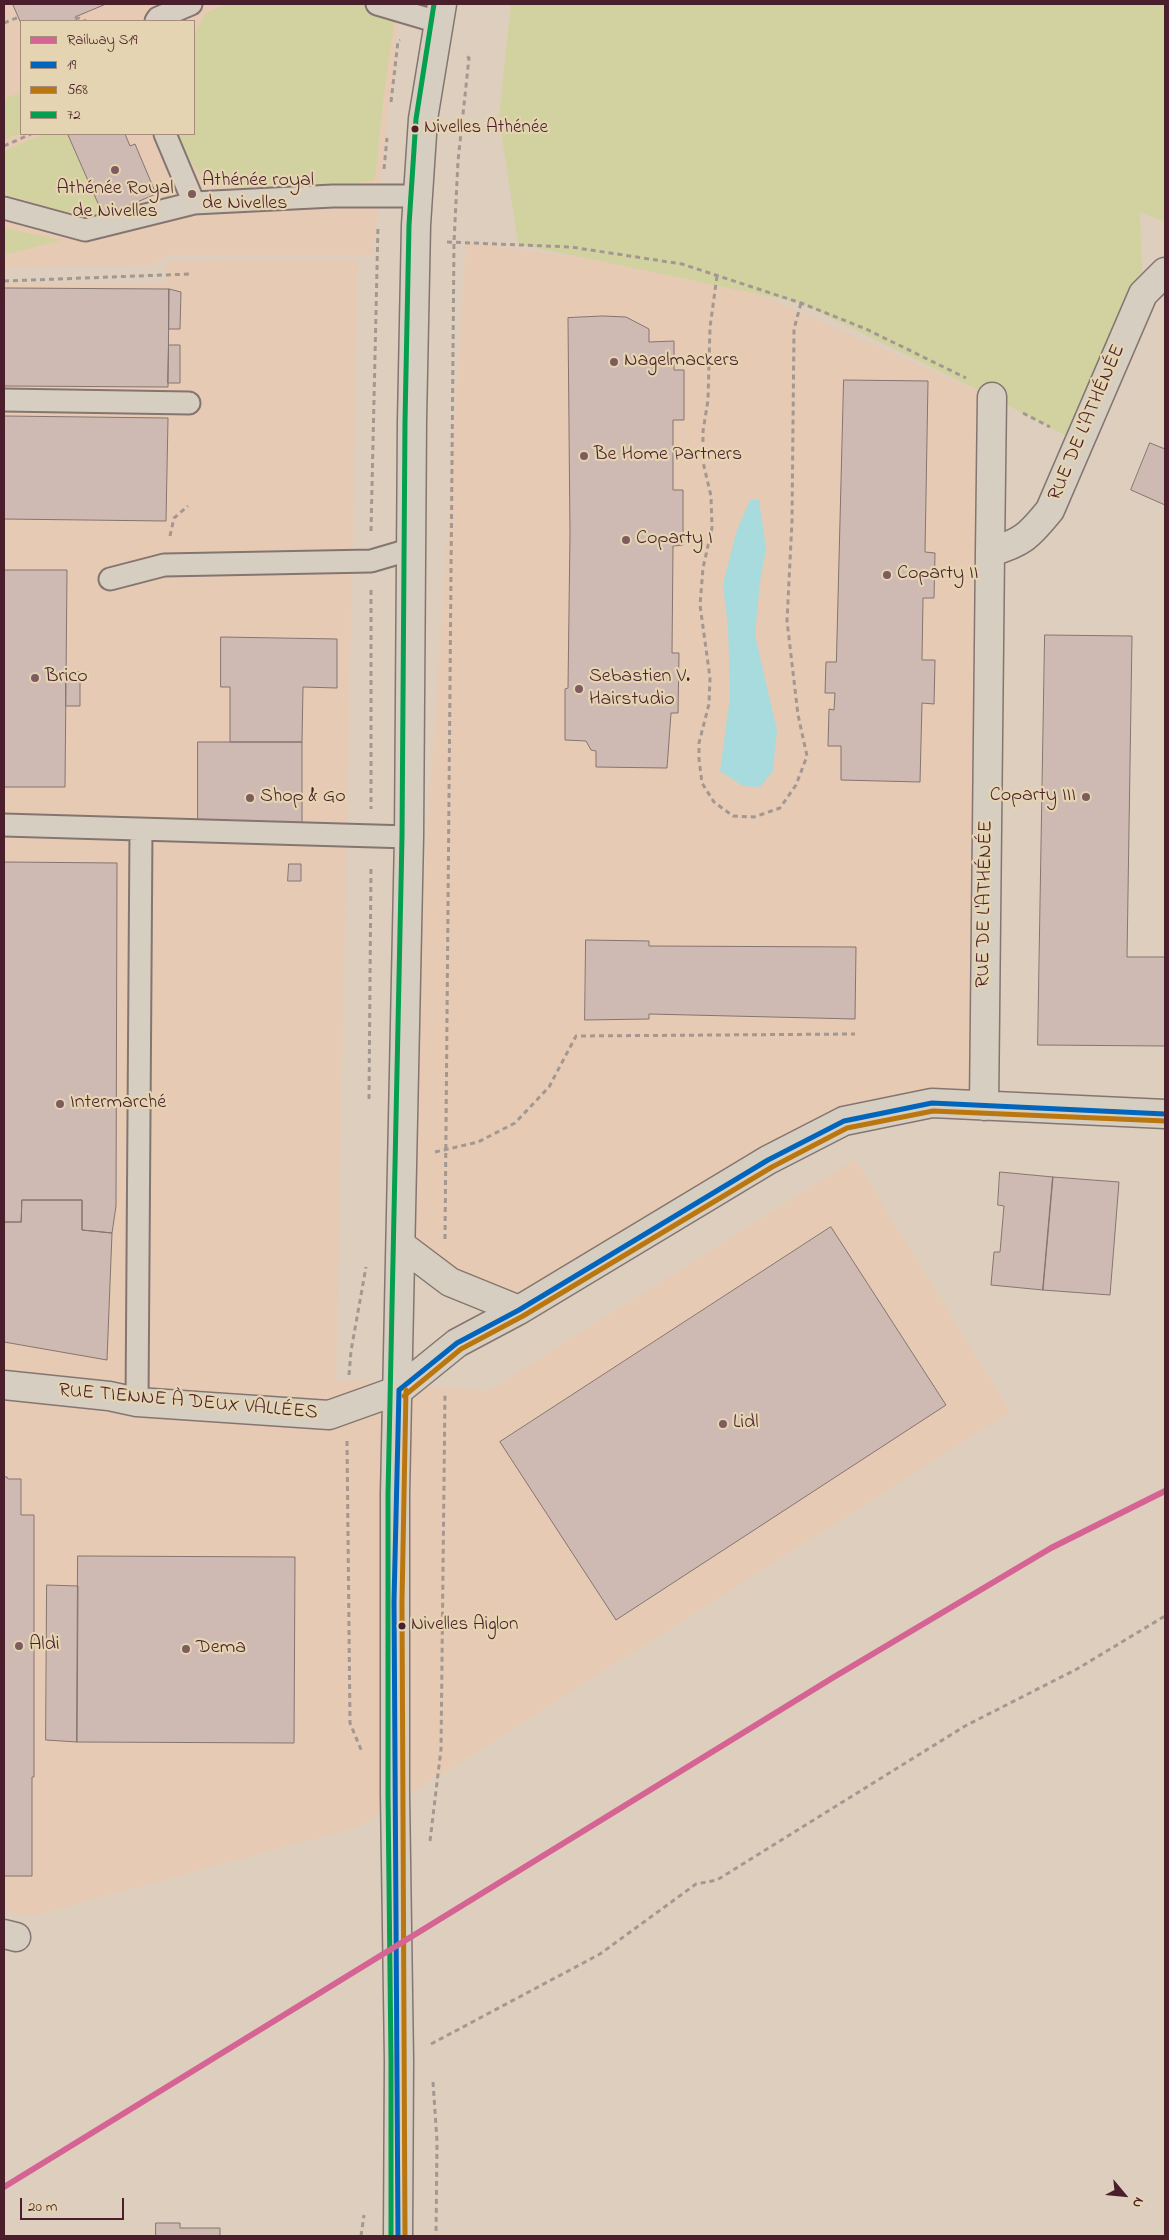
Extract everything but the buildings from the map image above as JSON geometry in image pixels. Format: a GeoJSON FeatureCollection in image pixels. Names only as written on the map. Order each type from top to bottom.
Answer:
{"type":"FeatureCollection","features":[{"type":"Feature","properties":{"kind":"street"},"geometry":{"type":"LineString","coordinates":[[398,2236],[399,2061],[395,1494],[399,1390],[409,837],[412,421],[418,196],[423,119],[439,20]]}},
{"type":"Feature","properties":{"kind":"street","name":"RUE DE L'ATHÉNÉE"},"geometry":{"type":"LineString","coordinates":[[990,552],[1015,545],[1033,532],[1050,510],[1143,294],[1165,272]]}},
{"type":"Feature","properties":{"kind":"street","name":"RUE DE L'ATHÉNÉE"},"geometry":{"type":"LineString","coordinates":[[984,1106],[992,397]]}},
{"type":"Feature","properties":{"kind":"street","name":"RUE TIENNE À DEUX VALLÉES"},"geometry":{"type":"LineString","coordinates":[[4,1385],[109,1396],[137,1402],[329,1415],[399,1390],[446,1352],[474,1333],[519,1310],[768,1160],[844,1121],[932,1103],[1165,1114]]}},
{"type":"Feature","properties":{"kind":"street"},"geometry":{"type":"LineString","coordinates":[[401,1245],[450,1282],[519,1310]]}},
{"type":"Feature","properties":{"kind":"lane"},"geometry":{"type":"LineString","coordinates":[[157,20],[191,4]]}},
{"type":"Feature","properties":{"kind":"lane"},"geometry":{"type":"LineString","coordinates":[[377,4],[439,20]]}},
{"type":"Feature","properties":{"kind":"lane"},"geometry":{"type":"LineString","coordinates":[[165,135],[194,203]]}},
{"type":"Feature","properties":{"kind":"lane"},"geometry":{"type":"LineString","coordinates":[[4,208],[85,230],[194,203],[333,196],[418,196]]}},
{"type":"Feature","properties":{"kind":"lane"},"geometry":{"type":"LineString","coordinates":[[4,400],[190,403]]}},
{"type":"Feature","properties":{"kind":"lane"},"geometry":{"type":"LineString","coordinates":[[110,578],[164,565],[371,562],[412,549]]}},
{"type":"Feature","properties":{"kind":"lane"},"geometry":{"type":"LineString","coordinates":[[4,825],[409,837]]}},
{"type":"Feature","properties":{"kind":"lane"},"geometry":{"type":"LineString","coordinates":[[137,1402],[141,830]]}},
{"type":"Feature","properties":{"kind":"path"},"geometry":{"type":"LineString","coordinates":[[4,23],[19,16]]}},
{"type":"Feature","properties":{"kind":"path"},"geometry":{"type":"LineString","coordinates":[[75,17],[83,20]]}},
{"type":"Feature","properties":{"kind":"path"},"geometry":{"type":"LineString","coordinates":[[439,20],[469,58],[458,161],[454,242],[445,1277]]}},
{"type":"Feature","properties":{"kind":"path"},"geometry":{"type":"LineString","coordinates":[[4,146],[29,135]]}},
{"type":"Feature","properties":{"kind":"path"},"geometry":{"type":"LineString","coordinates":[[466,242],[571,247],[682,264],[801,303],[866,329],[965,377],[992,397],[1080,443]]}},
{"type":"Feature","properties":{"kind":"path"},"geometry":{"type":"LineString","coordinates":[[4,281],[192,274]]}},
{"type":"Feature","properties":{"kind":"path"},"geometry":{"type":"LineString","coordinates":[[717,276],[710,327],[708,400],[703,431],[703,462],[712,496],[712,528],[703,568],[700,605],[710,687],[709,704],[699,743],[699,759],[702,783],[714,802],[733,816],[754,817],[780,808],[796,785],[806,756],[798,715],[787,621],[792,521],[794,329],[801,303]]}},
{"type":"Feature","properties":{"kind":"path"},"geometry":{"type":"LineString","coordinates":[[174,518],[188,506]]}},
{"type":"Feature","properties":{"kind":"path"},"geometry":{"type":"LineString","coordinates":[[446,1149],[478,1142],[515,1123],[548,1087],[576,1036],[855,1034]]}},
{"type":"Feature","properties":{"kind":"path"},"geometry":{"type":"LineString","coordinates":[[429,1843],[440,1749],[446,1352]]}},
{"type":"Feature","properties":{"kind":"path"},"geometry":{"type":"LineString","coordinates":[[430,2035],[430,2044],[600,1954],[696,1884],[717,1880],[965,1726],[1077,1669],[1165,1616]]}},
{"type":"Feature","properties":{"kind":"path"},"geometry":{"type":"LineString","coordinates":[[432,2073],[437,2141],[436,2236]]}},
{"type":"Feature","properties":{"kind":"shaded area","name":"Athénée royal de Nivelles"},"geometry":{"type":"Polygon","coordinates":[[[4,4],[403,4],[398,28],[373,255],[165,255],[154,265],[4,267],[4,4]]]}},
{"type":"Feature","properties":{"kind":"shaded area"},"geometry":{"type":"Polygon","coordinates":[[[466,242],[717,276],[992,397],[984,1106],[844,1121],[519,1310],[401,1245],[466,242]]]}},
{"type":"Feature","properties":{"kind":"shaded area"},"geometry":{"type":"Polygon","coordinates":[[[358,259],[336,1380],[488,1391],[855,1159],[1010,1412],[360,1826],[32,1916],[4,1911],[4,283],[166,284],[166,261],[358,259]]]}},
{"type":"Feature","properties":{"kind":"green space"},"geometry":{"type":"Polygon","coordinates":[[[227,4],[397,4],[384,94],[375,180],[312,188],[261,189],[218,183],[199,173],[188,157],[179,135],[195,135],[195,32],[205,14],[227,4]]]}},
{"type":"Feature","properties":{"kind":"green space"},"geometry":{"type":"Polygon","coordinates":[[[511,4],[1165,4],[1165,222],[1140,212],[1143,294],[1080,443],[992,397],[801,303],[518,244],[499,116],[511,4]]]}},
{"type":"Feature","properties":{"kind":"green space"},"geometry":{"type":"Polygon","coordinates":[[[20,92],[20,133],[4,140],[4,99],[20,92]]]}},
{"type":"Feature","properties":{"kind":"green space"},"geometry":{"type":"Polygon","coordinates":[[[42,135],[68,135],[104,217],[63,211],[4,194],[4,151],[42,135]]]}},
{"type":"Feature","properties":{"kind":"green space"},"geometry":{"type":"Polygon","coordinates":[[[4,228],[62,240],[4,255],[4,228]]]}},
{"type":"Feature","properties":{"kind":"water"},"geometry":{"type":"Polygon","coordinates":[[[750,500],[759,500],[766,548],[760,582],[755,635],[777,731],[773,771],[760,787],[743,786],[720,771],[730,697],[728,627],[723,584],[737,530],[750,500]]]}},
{"type":"Feature","properties":{"kind":"rail line","name":"S19"},"geometry":{"type":"LineString","coordinates":[[4,2187],[834,1677],[1051,1548],[1165,1491]]}},
{"type":"Feature","properties":{"kind":"transit line","name":"72"},"geometry":{"type":"LineString","coordinates":[[391,2236],[388,1494],[402,837],[405,421],[409,225],[416,119],[434,4]]}},
{"type":"Feature","properties":{"kind":"transit line","name":"19"},"geometry":{"type":"LineString","coordinates":[[399,1390],[457,1343],[519,1310],[768,1160],[844,1121],[932,1103],[1165,1114]]}},
{"type":"Feature","properties":{"kind":"transit line","name":"568"},"geometry":{"type":"LineString","coordinates":[[404,1396],[461,1349],[523,1316],[772,1167],[847,1128],[933,1111],[1165,1121]]}},
{"type":"Feature","properties":{"kind":"transit line","name":"19"},"geometry":{"type":"LineString","coordinates":[[398,2236],[394,1601],[399,1390]]}},
{"type":"Feature","properties":{"kind":"transit line","name":"568"},"geometry":{"type":"LineString","coordinates":[[405,2236],[402,1602],[406,1390]]}},
{"type":"Feature","properties":{"kind":"place","name":"Nivelles Athénée"},"geometry":{"type":"Point","coordinates":[415,129]}},
{"type":"Feature","properties":{"kind":"place","name":"Athénée Royal de Nivelles"},"geometry":{"type":"Point","coordinates":[115,170]}},
{"type":"Feature","properties":{"kind":"place","name":"Athénée royal de Nivelles"},"geometry":{"type":"Point","coordinates":[192,194]}},
{"type":"Feature","properties":{"kind":"place","name":"Nagelmackers"},"geometry":{"type":"Point","coordinates":[614,362]}},
{"type":"Feature","properties":{"kind":"place","name":"Be Home Partners"},"geometry":{"type":"Point","coordinates":[584,456]}},
{"type":"Feature","properties":{"kind":"place","name":"Coparty I"},"geometry":{"type":"Point","coordinates":[626,540]}},
{"type":"Feature","properties":{"kind":"place","name":"Coparty II"},"geometry":{"type":"Point","coordinates":[887,575]}},
{"type":"Feature","properties":{"kind":"place","name":"Brico"},"geometry":{"type":"Point","coordinates":[35,678]}},
{"type":"Feature","properties":{"kind":"place","name":"Sebastien V. Hairstudio"},"geometry":{"type":"Point","coordinates":[579,689]}},
{"type":"Feature","properties":{"kind":"place","name":"Coparty III"},"geometry":{"type":"Point","coordinates":[1086,797]}},
{"type":"Feature","properties":{"kind":"place","name":"Shop & Go"},"geometry":{"type":"Point","coordinates":[250,798]}},
{"type":"Feature","properties":{"kind":"place","name":"Intermarché"},"geometry":{"type":"Point","coordinates":[60,1104]}},
{"type":"Feature","properties":{"kind":"place","name":"Lidl"},"geometry":{"type":"Point","coordinates":[723,1424]}},
{"type":"Feature","properties":{"kind":"place","name":"Nivelles Aiglon"},"geometry":{"type":"Point","coordinates":[402,1626]}},
{"type":"Feature","properties":{"kind":"place","name":"Aldi"},"geometry":{"type":"Point","coordinates":[19,1646]}},
{"type":"Feature","properties":{"kind":"place","name":"Dema"},"geometry":{"type":"Point","coordinates":[186,1649]}}]}
